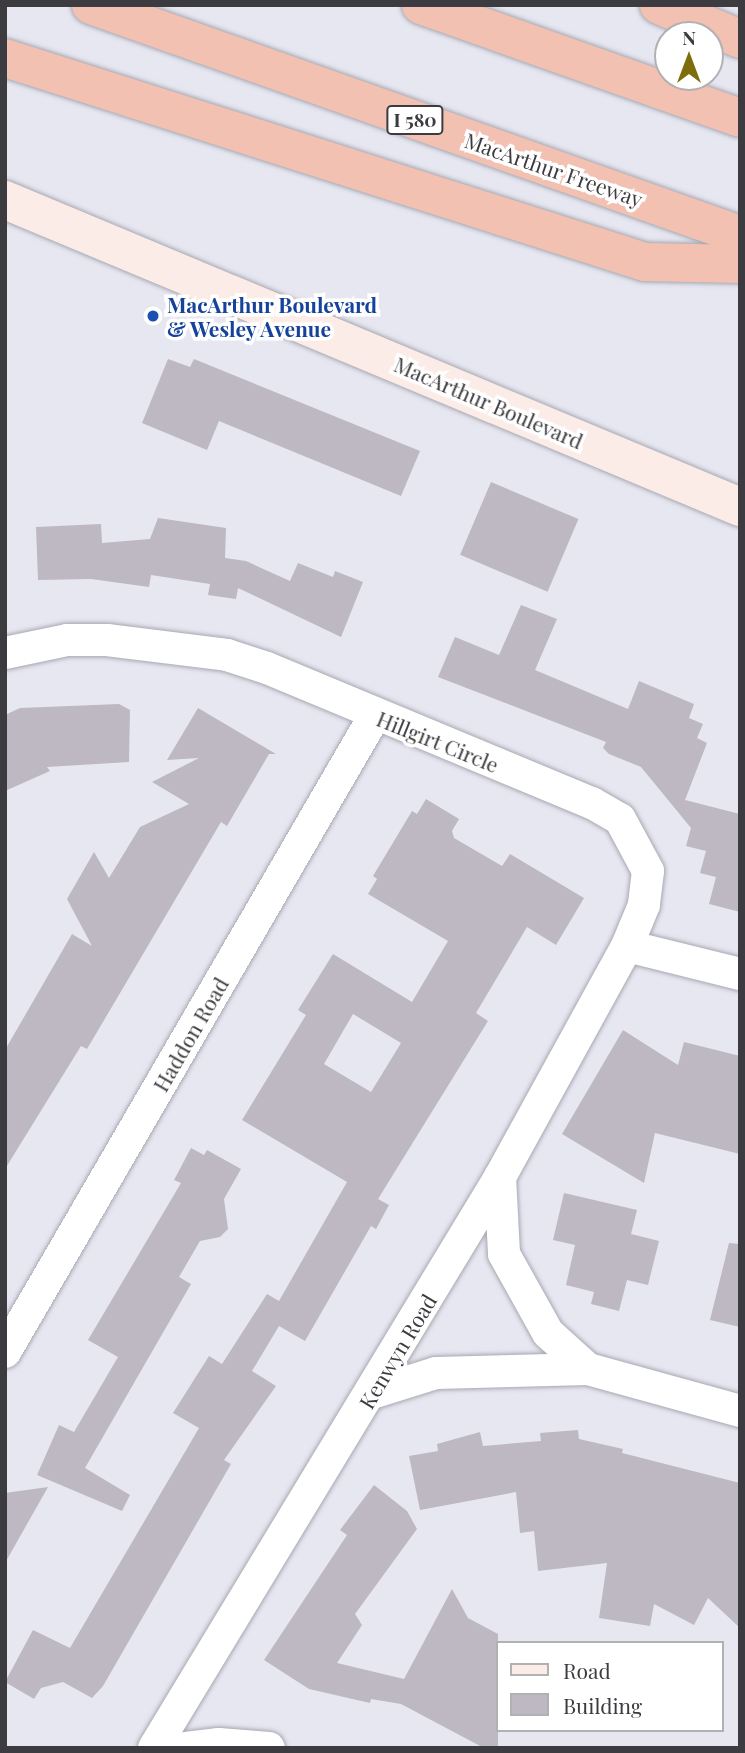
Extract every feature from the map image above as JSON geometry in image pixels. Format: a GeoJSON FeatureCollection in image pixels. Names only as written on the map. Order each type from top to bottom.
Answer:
{"type":"FeatureCollection","features":[{"type":"Feature","properties":{"kind":"highway","name":"MacArthur Freeway"},"geometry":{"type":"LineString","coordinates":[[91,5],[740,235]]}},
{"type":"Feature","properties":{"kind":"highway"},"geometry":{"type":"LineString","coordinates":[[421,5],[740,118]]}},
{"type":"Feature","properties":{"kind":"highway"},"geometry":{"type":"LineString","coordinates":[[659,5],[740,39]]}},
{"type":"Feature","properties":{"kind":"highway"},"geometry":{"type":"LineString","coordinates":[[5,58],[645,262],[740,264]]}},
{"type":"Feature","properties":{"kind":"main road","name":"MacArthur Boulevard"},"geometry":{"type":"LineString","coordinates":[[5,200],[740,507]]}},
{"type":"Feature","properties":{"kind":"street","name":"Hillgirt Circle"},"geometry":{"type":"LineString","coordinates":[[5,653],[67,640],[188,648],[267,668],[592,803],[620,819],[648,871],[644,905],[627,946]]}},
{"type":"Feature","properties":{"kind":"street","name":"Haddon Road"},"geometry":{"type":"LineString","coordinates":[[5,1352],[375,715]]}},
{"type":"Feature","properties":{"kind":"street"},"geometry":{"type":"LineString","coordinates":[[627,946],[740,974]]}},
{"type":"Feature","properties":{"kind":"street","name":"Kenwyn Road"},"geometry":{"type":"LineString","coordinates":[[153,1748],[372,1393],[500,1177],[627,946]]}},
{"type":"Feature","properties":{"kind":"street"},"geometry":{"type":"LineString","coordinates":[[500,1177],[504,1254],[548,1333],[588,1369]]}},
{"type":"Feature","properties":{"kind":"street"},"geometry":{"type":"LineString","coordinates":[[372,1393],[436,1373],[588,1369],[740,1411]]}},
{"type":"Feature","properties":{"kind":"street"},"geometry":{"type":"LineString","coordinates":[[186,1748],[219,1744],[270,1748]]}},
{"type":"Feature","properties":{"kind":"building"},"geometry":{"type":"Polygon","coordinates":[[[168,359],[190,367],[194,359],[420,451],[401,496],[219,421],[207,450],[142,423],[168,359]]]}},
{"type":"Feature","properties":{"kind":"building"},"geometry":{"type":"Polygon","coordinates":[[[491,482],[578,519],[548,592],[460,555],[491,482]]]}},
{"type":"Feature","properties":{"kind":"building"},"geometry":{"type":"Polygon","coordinates":[[[158,518],[226,528],[225,558],[246,561],[290,581],[298,563],[333,577],[335,571],[363,582],[341,637],[238,588],[236,599],[208,595],[210,584],[151,575],[149,587],[91,579],[38,580],[36,527],[101,524],[102,543],[150,539],[158,518]]]}},
{"type":"Feature","properties":{"kind":"building"},"geometry":{"type":"Polygon","coordinates":[[[521,605],[557,619],[535,670],[628,709],[639,681],[694,704],[689,718],[703,724],[697,738],[707,743],[685,800],[740,814],[740,912],[709,904],[716,877],[700,873],[706,851],[686,846],[691,828],[641,767],[609,754],[603,748],[606,742],[438,677],[455,637],[499,655],[521,605]]]}},
{"type":"Feature","properties":{"kind":"building"},"geometry":{"type":"Polygon","coordinates":[[[119,704],[130,710],[129,762],[47,767],[50,771],[5,791],[5,715],[20,708],[119,704]]]}},
{"type":"Feature","properties":{"kind":"building"},"geometry":{"type":"Polygon","coordinates":[[[198,708],[276,754],[269,754],[227,826],[221,822],[87,1049],[81,1046],[5,1169],[5,1050],[72,934],[92,946],[67,899],[94,852],[109,878],[140,827],[189,804],[152,782],[199,758],[167,760],[198,708]]]}},
{"type":"Feature","properties":{"kind":"building"},"geometry":{"type":"Polygon","coordinates":[[[426,799],[459,819],[452,831],[454,838],[502,866],[510,854],[584,898],[556,945],[527,927],[476,1013],[488,1021],[378,1199],[389,1205],[376,1229],[371,1226],[305,1341],[279,1326],[252,1371],[276,1386],[224,1460],[231,1464],[103,1686],[92,1698],[63,1682],[41,1688],[34,1699],[5,1682],[33,1630],[70,1648],[199,1428],[173,1413],[209,1356],[222,1364],[267,1294],[279,1301],[347,1182],[242,1120],[306,1015],[298,1010],[333,954],[412,1002],[448,941],[368,894],[377,879],[373,876],[412,811],[417,814],[426,799]],[[353,1014],[324,1064],[371,1092],[401,1043],[353,1014]]]}},
{"type":"Feature","properties":{"kind":"building"},"geometry":{"type":"Polygon","coordinates":[[[623,1030],[678,1065],[684,1042],[740,1056],[740,1154],[655,1133],[644,1183],[562,1134],[623,1030]]]}},
{"type":"Feature","properties":{"kind":"building"},"geometry":{"type":"Polygon","coordinates":[[[191,1148],[204,1155],[207,1150],[241,1169],[224,1199],[228,1229],[220,1237],[200,1241],[179,1277],[191,1284],[85,1468],[130,1495],[122,1511],[37,1475],[59,1425],[74,1432],[118,1357],[88,1340],[181,1183],[174,1180],[191,1148]]]}},
{"type":"Feature","properties":{"kind":"building"},"geometry":{"type":"Polygon","coordinates":[[[564,1193],[637,1210],[631,1234],[659,1241],[648,1285],[627,1280],[619,1311],[591,1304],[594,1292],[566,1285],[575,1245],[553,1240],[564,1193]]]}},
{"type":"Feature","properties":{"kind":"building"},"geometry":{"type":"Polygon","coordinates":[[[729,1243],[740,1244],[740,1327],[710,1320],[729,1243]]]}},
{"type":"Feature","properties":{"kind":"building"},"geometry":{"type":"Polygon","coordinates":[[[578,1430],[579,1439],[623,1449],[622,1453],[740,1483],[740,1628],[708,1598],[694,1625],[654,1604],[650,1626],[599,1618],[607,1563],[538,1571],[534,1531],[520,1533],[516,1492],[420,1510],[409,1456],[438,1451],[437,1444],[480,1432],[483,1446],[541,1441],[540,1433],[578,1430]]]}},
{"type":"Feature","properties":{"kind":"building"},"geometry":{"type":"Polygon","coordinates":[[[374,1485],[407,1511],[417,1529],[355,1614],[362,1625],[337,1663],[404,1679],[452,1589],[468,1618],[498,1634],[498,1748],[484,1748],[401,1704],[371,1699],[370,1703],[309,1689],[264,1660],[347,1535],[340,1530],[374,1485]]]}},
{"type":"Feature","properties":{"kind":"building"},"geometry":{"type":"Polygon","coordinates":[[[48,1487],[5,1563],[5,1493],[48,1487]]]}},
{"type":"Feature","properties":{"kind":"place","name":"MacArthur Boulevard & Wesley Avenue"},"geometry":{"type":"Point","coordinates":[153,316]}}]}
